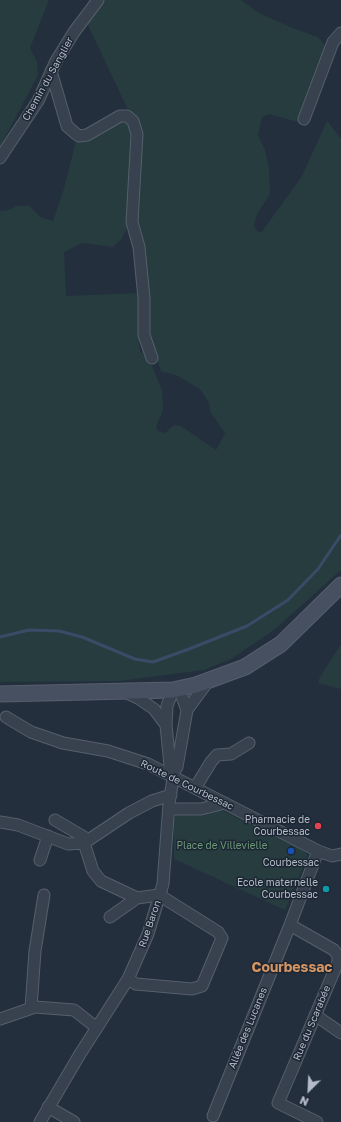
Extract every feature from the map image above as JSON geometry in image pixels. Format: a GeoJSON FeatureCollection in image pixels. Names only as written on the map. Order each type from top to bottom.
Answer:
{"type":"FeatureCollection","features":[{"type":"Feature","properties":{"kind":"street","name":"Chemin du Sanglier"},"geometry":{"type":"LineString","coordinates":[[0,158],[38,101],[56,61],[74,32],[98,0]]}},
{"type":"Feature","properties":{"kind":"street"},"geometry":{"type":"LineString","coordinates":[[304,119],[333,42],[341,33]]}},
{"type":"Feature","properties":{"kind":"street"},"geometry":{"type":"LineString","coordinates":[[51,72],[67,126],[79,136],[87,135],[120,116],[127,116],[133,121],[137,134],[132,222],[138,248],[144,298],[144,335],[152,358]]}},
{"type":"Feature","properties":{"kind":"street"},"geometry":{"type":"LineString","coordinates":[[0,694],[176,690],[210,680],[245,667],[281,644],[341,585]]}},
{"type":"Feature","properties":{"kind":"street"},"geometry":{"type":"LineString","coordinates":[[176,690],[187,710],[210,680]]}},
{"type":"Feature","properties":{"kind":"street"},"geometry":{"type":"LineString","coordinates":[[173,774],[170,765],[166,724],[167,706],[176,690]]}},
{"type":"Feature","properties":{"kind":"street"},"geometry":{"type":"LineString","coordinates":[[122,691],[138,698],[154,709],[166,724]]}},
{"type":"Feature","properties":{"kind":"street","name":"Rue Baron"},"geometry":{"type":"LineString","coordinates":[[40,1122],[80,1054],[128,980],[148,934],[163,884],[170,795],[173,774],[177,767],[187,710]]}},
{"type":"Feature","properties":{"kind":"street","name":"Route de Courbessac"},"geometry":{"type":"LineString","coordinates":[[6,717],[31,732],[63,743],[108,751],[173,774],[195,788],[318,851],[332,856],[341,854]]}},
{"type":"Feature","properties":{"kind":"street"},"geometry":{"type":"LineString","coordinates":[[195,788],[217,755],[230,754],[249,743]]}},
{"type":"Feature","properties":{"kind":"street"},"geometry":{"type":"LineString","coordinates":[[0,822],[18,825],[68,844],[86,841],[152,800],[170,795]]}},
{"type":"Feature","properties":{"kind":"street"},"geometry":{"type":"LineString","coordinates":[[169,809],[201,809],[225,803]]}},
{"type":"Feature","properties":{"kind":"street"},"geometry":{"type":"LineString","coordinates":[[55,820],[86,841],[93,871],[101,881],[137,898]]}},
{"type":"Feature","properties":{"kind":"street"},"geometry":{"type":"LineString","coordinates":[[40,860],[48,836]]}},
{"type":"Feature","properties":{"kind":"street","name":"Allée des Lucanes"},"geometry":{"type":"LineString","coordinates":[[213,1116],[290,925],[318,851]]}},
{"type":"Feature","properties":{"kind":"street"},"geometry":{"type":"LineString","coordinates":[[31,1008],[35,951],[44,895]]}},
{"type":"Feature","properties":{"kind":"street"},"geometry":{"type":"LineString","coordinates":[[110,917],[137,898],[160,896],[218,932],[222,938],[202,986],[192,989],[136,984],[128,980]]}},
{"type":"Feature","properties":{"kind":"street","name":"Rue du Scarabée"},"geometry":{"type":"LineString","coordinates":[[290,925],[334,950],[338,956],[338,962],[278,1103],[317,1122]]}},
{"type":"Feature","properties":{"kind":"street"},"geometry":{"type":"LineString","coordinates":[[0,1019],[35,1007],[74,1010],[97,1028]]}},
{"type":"Feature","properties":{"kind":"street"},"geometry":{"type":"LineString","coordinates":[[315,1015],[341,1033]]}},
{"type":"Feature","properties":{"kind":"street"},"geometry":{"type":"LineString","coordinates":[[48,1107],[74,1122]]}},
{"type":"Feature","properties":{"kind":"green space"},"geometry":{"type":"Polygon","coordinates":[[[0,0],[49,0],[30,48],[37,62],[38,75],[0,147],[0,0]]]}},
{"type":"Feature","properties":{"kind":"green space"},"geometry":{"type":"Polygon","coordinates":[[[104,0],[241,0],[259,13],[295,29],[318,37],[326,47],[298,122],[269,114],[262,117],[258,135],[265,150],[269,169],[270,194],[257,214],[254,225],[256,230],[261,233],[302,176],[327,121],[341,139],[341,570],[274,630],[231,659],[204,670],[120,681],[0,682],[0,211],[8,210],[17,206],[30,206],[40,217],[53,221],[63,192],[76,141],[124,120],[128,123],[131,135],[131,193],[128,226],[122,238],[113,247],[82,243],[64,252],[66,296],[139,293],[140,328],[138,336],[140,351],[149,359],[162,390],[163,410],[156,427],[158,431],[165,433],[174,425],[181,426],[216,450],[225,433],[211,413],[209,403],[201,390],[178,376],[161,371],[148,335],[136,222],[138,131],[87,23],[104,0]]]}},
{"type":"Feature","properties":{"kind":"green space"},"geometry":{"type":"Polygon","coordinates":[[[341,644],[341,689],[318,683],[320,677],[341,644]]]}},
{"type":"Feature","properties":{"kind":"green space","name":"Place de Villevielle"},"geometry":{"type":"Polygon","coordinates":[[[221,810],[299,848],[307,854],[307,858],[285,910],[174,859],[174,818],[177,815],[201,814],[221,810]]]}},
{"type":"Feature","properties":{"kind":"waterway"},"geometry":{"type":"LineString","coordinates":[[0,637],[29,630],[59,631],[82,637],[135,659],[153,662],[247,626],[288,600],[318,569],[341,535]]}},
{"type":"Feature","properties":{"kind":"place","name":"Pharmacie de Courbessac"},"geometry":{"type":"Point","coordinates":[318,826]}},
{"type":"Feature","properties":{"kind":"place","name":"Courbessac"},"geometry":{"type":"Point","coordinates":[291,851]}},
{"type":"Feature","properties":{"kind":"place","name":"Ecole maternelle Courbessac"},"geometry":{"type":"Point","coordinates":[326,889]}},
{"type":"Feature","properties":{"kind":"district","name":"Courbessac"},"geometry":{"type":"Point","coordinates":[292,968]}}]}
